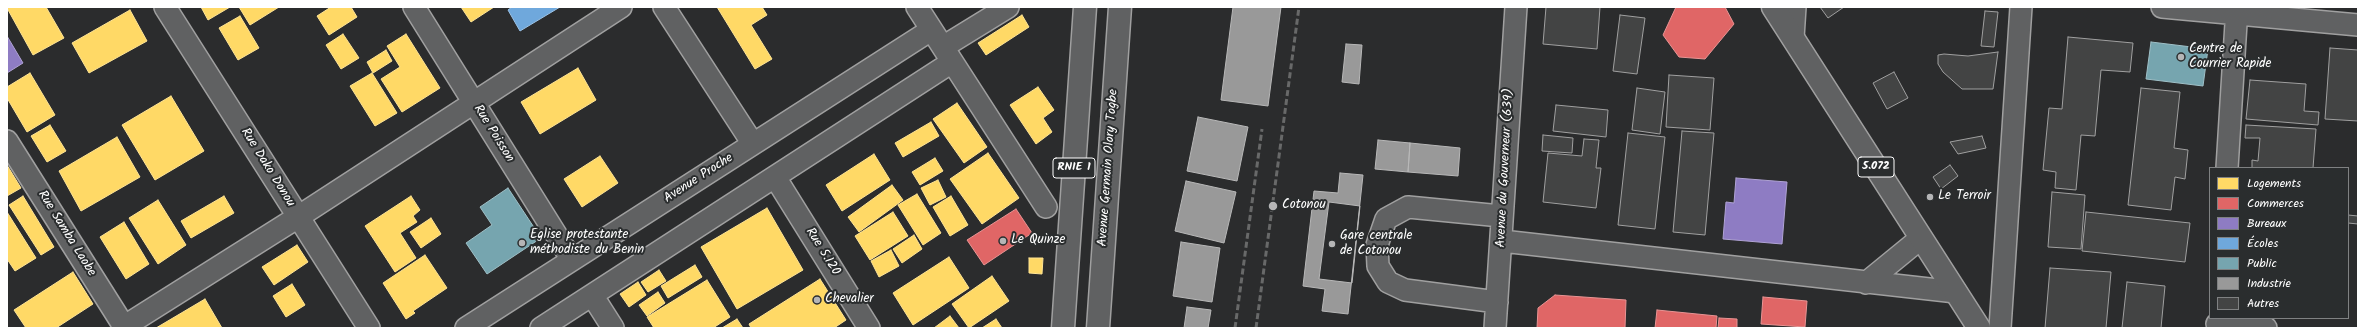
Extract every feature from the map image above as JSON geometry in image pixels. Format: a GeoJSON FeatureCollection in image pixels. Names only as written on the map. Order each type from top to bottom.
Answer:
{"type":"FeatureCollection","features":[{"type":"Feature","properties":{"kind":"main road","name":"RNIE 1"},"geometry":{"type":"LineString","coordinates":[[1063,328],[1085,7]]}},
{"type":"Feature","properties":{"kind":"main road","name":"Avenue Germain Olory Togbe"},"geometry":{"type":"LineString","coordinates":[[1098,328],[1120,7]]}},
{"type":"Feature","properties":{"kind":"main road","name":"5.072"},"geometry":{"type":"LineString","coordinates":[[1773,7],[1979,328]]}},
{"type":"Feature","properties":{"kind":"street","name":"Rue Dako Donou"},"geometry":{"type":"LineString","coordinates":[[165,7],[369,328]]}},
{"type":"Feature","properties":{"kind":"street","name":"Rue Poisson"},"geometry":{"type":"LineString","coordinates":[[414,7],[572,260]]}},
{"type":"Feature","properties":{"kind":"street"},"geometry":{"type":"LineString","coordinates":[[124,328],[621,7]]}},
{"type":"Feature","properties":{"kind":"street"},"geometry":{"type":"LineString","coordinates":[[664,7],[753,144]]}},
{"type":"Feature","properties":{"kind":"street"},"geometry":{"type":"LineString","coordinates":[[917,7],[1046,207]]}},
{"type":"Feature","properties":{"kind":"street"},"geometry":{"type":"LineString","coordinates":[[541,328],[775,177],[948,55],[1008,7]]}},
{"type":"Feature","properties":{"kind":"street","name":"Avenue du Gouverneur (639)"},"geometry":{"type":"LineString","coordinates":[[1495,328],[1502,241],[1501,216],[1516,7]]}},
{"type":"Feature","properties":{"kind":"street"},"geometry":{"type":"LineString","coordinates":[[1793,38],[1795,7]]}},
{"type":"Feature","properties":{"kind":"street"},"geometry":{"type":"LineString","coordinates":[[2000,328],[2021,7]]}},
{"type":"Feature","properties":{"kind":"street"},"geometry":{"type":"LineString","coordinates":[[2162,7],[2237,10],[2358,25]]}},
{"type":"Feature","properties":{"kind":"street"},"geometry":{"type":"LineString","coordinates":[[2227,167],[2237,10]]}},
{"type":"Feature","properties":{"kind":"street","name":"Avenue Proche"},"geometry":{"type":"LineString","coordinates":[[466,328],[931,30]]}},
{"type":"Feature","properties":{"kind":"street","name":"Rue Samba Laobe"},"geometry":{"type":"LineString","coordinates":[[7,140],[124,328]]}},
{"type":"Feature","properties":{"kind":"street","name":"Rue 5.120"},"geometry":{"type":"LineString","coordinates":[[775,177],[870,328]]}},
{"type":"Feature","properties":{"kind":"street"},"geometry":{"type":"LineString","coordinates":[[1497,302],[1405,290],[1388,282],[1378,266],[1377,245],[1386,219],[1408,207],[1501,216]]}},
{"type":"Feature","properties":{"kind":"street"},"geometry":{"type":"LineString","coordinates":[[1866,283],[1922,238]]}},
{"type":"Feature","properties":{"kind":"street"},"geometry":{"type":"LineString","coordinates":[[1502,241],[1956,292]]}},
{"type":"Feature","properties":{"kind":"street"},"geometry":{"type":"LineString","coordinates":[[592,295],[613,328]]}},
{"type":"Feature","properties":{"kind":"street"},"geometry":{"type":"LineString","coordinates":[[2217,323],[2266,328]]}},
{"type":"Feature","properties":{"kind":"building: Logements"},"geometry":{"type":"Polygon","coordinates":[[[46,7],[64,38],[33,55],[7,8],[46,7]]]}},
{"type":"Feature","properties":{"kind":"building: Logements"},"geometry":{"type":"Polygon","coordinates":[[[201,7],[230,7],[208,20],[201,7]]]}},
{"type":"Feature","properties":{"kind":"building: Logements"},"geometry":{"type":"Polygon","coordinates":[[[239,7],[279,7],[250,25],[239,7]]]}},
{"type":"Feature","properties":{"kind":"building: Logements"},"geometry":{"type":"Polygon","coordinates":[[[331,7],[351,7],[357,17],[329,35],[317,16],[331,7]]]}},
{"type":"Feature","properties":{"kind":"building: Logements"},"geometry":{"type":"Polygon","coordinates":[[[461,7],[494,7],[471,22],[461,7]]]}},
{"type":"Feature","properties":{"kind":"building: Logements"},"geometry":{"type":"Polygon","coordinates":[[[717,7],[762,7],[767,15],[751,25],[772,59],[755,69],[717,7]]]}},
{"type":"Feature","properties":{"kind":"building: Logements"},"geometry":{"type":"Polygon","coordinates":[[[130,10],[147,41],[89,73],[72,43],[130,10]]]}},
{"type":"Feature","properties":{"kind":"building: Logements"},"geometry":{"type":"Polygon","coordinates":[[[1022,15],[1029,27],[986,55],[978,43],[1022,15]]]}},
{"type":"Feature","properties":{"kind":"building: Logements"},"geometry":{"type":"Polygon","coordinates":[[[240,16],[259,48],[238,60],[219,28],[240,16]]]}},
{"type":"Feature","properties":{"kind":"building: Logements"},"geometry":{"type":"Polygon","coordinates":[[[343,34],[359,58],[341,69],[326,45],[343,34]]]}},
{"type":"Feature","properties":{"kind":"building: Logements"},"geometry":{"type":"Polygon","coordinates":[[[406,34],[440,88],[402,112],[381,79],[400,67],[387,46],[406,34]]]}},
{"type":"Feature","properties":{"kind":"building: Logements"},"geometry":{"type":"Polygon","coordinates":[[[386,50],[392,61],[373,73],[367,62],[386,50]]]}},
{"type":"Feature","properties":{"kind":"building: Logements"},"geometry":{"type":"Polygon","coordinates":[[[578,68],[596,100],[540,134],[521,102],[578,68]]]}},
{"type":"Feature","properties":{"kind":"building: Logements"},"geometry":{"type":"Polygon","coordinates":[[[30,73],[55,115],[27,132],[7,98],[7,87],[30,73]]]}},
{"type":"Feature","properties":{"kind":"building: Logements"},"geometry":{"type":"Polygon","coordinates":[[[372,73],[397,113],[375,126],[350,86],[372,73]]]}},
{"type":"Feature","properties":{"kind":"building: Logements"},"geometry":{"type":"Polygon","coordinates":[[[1038,87],[1054,110],[1043,118],[1052,132],[1036,144],[1010,105],[1038,87]]]}},
{"type":"Feature","properties":{"kind":"building: Logements"},"geometry":{"type":"Polygon","coordinates":[[[171,96],[204,151],[155,180],[122,125],[171,96]]]}},
{"type":"Feature","properties":{"kind":"building: Logements"},"geometry":{"type":"Polygon","coordinates":[[[957,103],[987,147],[964,163],[933,119],[957,103]]]}},
{"type":"Feature","properties":{"kind":"building: Logements"},"geometry":{"type":"Polygon","coordinates":[[[931,122],[939,136],[903,157],[895,143],[931,122]]]}},
{"type":"Feature","properties":{"kind":"building: Logements"},"geometry":{"type":"Polygon","coordinates":[[[50,125],[66,151],[47,162],[31,136],[50,125]]]}},
{"type":"Feature","properties":{"kind":"building: Logements"},"geometry":{"type":"Polygon","coordinates":[[[117,137],[140,177],[81,211],[59,171],[117,137]]]}},
{"type":"Feature","properties":{"kind":"building: Logements"},"geometry":{"type":"Polygon","coordinates":[[[988,153],[1019,198],[982,224],[950,179],[988,153]]]}},
{"type":"Feature","properties":{"kind":"building: Logements"},"geometry":{"type":"Polygon","coordinates":[[[874,154],[890,180],[842,211],[826,185],[874,154]]]}},
{"type":"Feature","properties":{"kind":"building: Logements"},"geometry":{"type":"Polygon","coordinates":[[[600,156],[618,183],[582,207],[564,179],[600,156]]]}},
{"type":"Feature","properties":{"kind":"building: Logements"},"geometry":{"type":"Polygon","coordinates":[[[935,158],[943,171],[920,185],[912,172],[935,158]]]}},
{"type":"Feature","properties":{"kind":"building: Logements"},"geometry":{"type":"Polygon","coordinates":[[[7,165],[21,188],[7,196],[7,165]]]}},
{"type":"Feature","properties":{"kind":"building: Logements"},"geometry":{"type":"Polygon","coordinates":[[[938,180],[946,197],[930,205],[921,188],[938,180]]]}},
{"type":"Feature","properties":{"kind":"building: Logements"},"geometry":{"type":"Polygon","coordinates":[[[892,185],[903,200],[859,232],[848,217],[892,185]]]}},
{"type":"Feature","properties":{"kind":"building: Logements"},"geometry":{"type":"Polygon","coordinates":[[[917,194],[941,233],[923,245],[898,205],[917,194]]]}},
{"type":"Feature","properties":{"kind":"building: Logements"},"geometry":{"type":"Polygon","coordinates":[[[23,196],[54,247],[41,255],[9,205],[23,196]]]}},
{"type":"Feature","properties":{"kind":"building: Logements"},"geometry":{"type":"Polygon","coordinates":[[[224,196],[234,213],[191,238],[181,221],[224,196]]]}},
{"type":"Feature","properties":{"kind":"building: Logements"},"geometry":{"type":"Polygon","coordinates":[[[411,196],[420,210],[413,216],[417,222],[400,233],[416,258],[395,272],[365,226],[411,196]]]}},
{"type":"Feature","properties":{"kind":"building: Logements"},"geometry":{"type":"Polygon","coordinates":[[[951,196],[968,225],[950,236],[933,207],[951,196]]]}},
{"type":"Feature","properties":{"kind":"building: Logements"},"geometry":{"type":"Polygon","coordinates":[[[158,200],[186,245],[158,264],[129,218],[158,200]]]}},
{"type":"Feature","properties":{"kind":"building: Logements"},"geometry":{"type":"Polygon","coordinates":[[[767,208],[803,270],[737,309],[701,247],[767,208]]]}},
{"type":"Feature","properties":{"kind":"building: Logements"},"geometry":{"type":"Polygon","coordinates":[[[7,212],[36,258],[15,271],[7,259],[7,212]]]}},
{"type":"Feature","properties":{"kind":"building: Logements"},"geometry":{"type":"Polygon","coordinates":[[[893,212],[908,236],[870,260],[855,236],[893,212]]]}},
{"type":"Feature","properties":{"kind":"building: Logements"},"geometry":{"type":"Polygon","coordinates":[[[431,218],[441,234],[421,248],[410,232],[431,218]]]}},
{"type":"Feature","properties":{"kind":"building: Logements"},"geometry":{"type":"Polygon","coordinates":[[[124,222],[149,264],[126,279],[100,237],[124,222]]]}},
{"type":"Feature","properties":{"kind":"building: Logements"},"geometry":{"type":"Polygon","coordinates":[[[914,235],[922,249],[902,263],[893,249],[914,235]]]}},
{"type":"Feature","properties":{"kind":"building: Logements"},"geometry":{"type":"Polygon","coordinates":[[[297,245],[308,262],[274,285],[262,267],[297,245]]]}},
{"type":"Feature","properties":{"kind":"building: Logements"},"geometry":{"type":"Polygon","coordinates":[[[891,250],[899,266],[879,277],[871,261],[891,250]]]}},
{"type":"Feature","properties":{"kind":"building: Logements"},"geometry":{"type":"Polygon","coordinates":[[[425,255],[447,288],[413,311],[415,313],[406,319],[383,283],[425,255]]]}},
{"type":"Feature","properties":{"kind":"building: Logements"},"geometry":{"type":"Polygon","coordinates":[[[949,257],[969,288],[913,325],[893,293],[949,257]]]}},
{"type":"Feature","properties":{"kind":"building: Logements"},"geometry":{"type":"Polygon","coordinates":[[[1029,258],[1043,258],[1042,274],[1029,273],[1029,258]]]}},
{"type":"Feature","properties":{"kind":"building: Logements"},"geometry":{"type":"Polygon","coordinates":[[[695,265],[702,277],[668,298],[661,286],[695,265]]]}},
{"type":"Feature","properties":{"kind":"building: Logements"},"geometry":{"type":"Polygon","coordinates":[[[659,270],[666,281],[648,292],[641,282],[659,270]]]}},
{"type":"Feature","properties":{"kind":"building: Logements"},"geometry":{"type":"Polygon","coordinates":[[[73,272],[93,304],[56,328],[26,328],[14,310],[73,272]]]}},
{"type":"Feature","properties":{"kind":"building: Logements"},"geometry":{"type":"Polygon","coordinates":[[[992,276],[1009,301],[969,328],[952,304],[992,276]]]}},
{"type":"Feature","properties":{"kind":"building: Logements"},"geometry":{"type":"Polygon","coordinates":[[[820,279],[846,320],[834,328],[751,328],[749,324],[820,279]]]}},
{"type":"Feature","properties":{"kind":"building: Logements"},"geometry":{"type":"Polygon","coordinates":[[[707,280],[730,317],[713,328],[654,328],[647,317],[707,280]]]}},
{"type":"Feature","properties":{"kind":"building: Logements"},"geometry":{"type":"Polygon","coordinates":[[[638,282],[646,295],[629,307],[620,294],[638,282]]]}},
{"type":"Feature","properties":{"kind":"building: Logements"},"geometry":{"type":"Polygon","coordinates":[[[292,284],[305,305],[286,317],[273,296],[292,284]]]}},
{"type":"Feature","properties":{"kind":"building: Logements"},"geometry":{"type":"Polygon","coordinates":[[[658,292],[665,303],[647,316],[639,305],[658,292]]]}},
{"type":"Feature","properties":{"kind":"building: Logements"},"geometry":{"type":"Polygon","coordinates":[[[205,299],[222,328],[156,328],[205,299]]]}},
{"type":"Feature","properties":{"kind":"building: Logements"},"geometry":{"type":"Polygon","coordinates":[[[950,316],[959,328],[934,328],[950,316]]]}},
{"type":"Feature","properties":{"kind":"building: Logements"},"geometry":{"type":"Polygon","coordinates":[[[737,319],[743,328],[722,328],[737,319]]]}},
{"type":"Feature","properties":{"kind":"building: Logements"},"geometry":{"type":"Polygon","coordinates":[[[996,319],[1002,328],[982,328],[996,319]]]}},
{"type":"Feature","properties":{"kind":"building: Commerces"},"geometry":{"type":"Polygon","coordinates":[[[1676,7],[1725,7],[1734,24],[1705,59],[1679,57],[1663,35],[1676,7]]]}},
{"type":"Feature","properties":{"kind":"building: Commerces"},"geometry":{"type":"Polygon","coordinates":[[[1016,209],[1032,233],[984,265],[967,240],[1016,209]]]}},
{"type":"Feature","properties":{"kind":"building: Commerces"},"geometry":{"type":"Polygon","coordinates":[[[1555,295],[1626,300],[1625,328],[1537,328],[1538,308],[1555,295]]]}},
{"type":"Feature","properties":{"kind":"building: Commerces"},"geometry":{"type":"Polygon","coordinates":[[[1763,297],[1807,301],[1805,327],[1761,324],[1763,297]]]}},
{"type":"Feature","properties":{"kind":"building: Commerces"},"geometry":{"type":"Polygon","coordinates":[[[1657,310],[1717,316],[1716,328],[1655,328],[1657,310]]]}},
{"type":"Feature","properties":{"kind":"building: Commerces"},"geometry":{"type":"Polygon","coordinates":[[[1719,318],[1737,319],[1737,328],[1718,328],[1719,318]]]}},
{"type":"Feature","properties":{"kind":"building: Bureaux"},"geometry":{"type":"Polygon","coordinates":[[[7,36],[23,63],[7,73],[7,36]]]}},
{"type":"Feature","properties":{"kind":"building: Bureaux"},"geometry":{"type":"Polygon","coordinates":[[[1736,178],[1787,182],[1782,244],[1723,239],[1726,202],[1734,203],[1736,178]]]}},
{"type":"Feature","properties":{"kind":"building: Écoles"},"geometry":{"type":"Polygon","coordinates":[[[512,7],[560,7],[520,31],[508,10],[512,7]]]}},
{"type":"Feature","properties":{"kind":"building: Public"},"geometry":{"type":"Polygon","coordinates":[[[2151,42],[2208,49],[2203,86],[2146,79],[2151,42]]]}},
{"type":"Feature","properties":{"kind":"building: Public"},"geometry":{"type":"Polygon","coordinates":[[[508,188],[541,238],[487,274],[466,243],[492,225],[480,207],[508,188]]]}},
{"type":"Feature","properties":{"kind":"building: Industrie"},"geometry":{"type":"Polygon","coordinates":[[[1233,7],[1281,7],[1268,106],[1221,100],[1233,7]]]}},
{"type":"Feature","properties":{"kind":"building: Industrie"},"geometry":{"type":"Polygon","coordinates":[[[1346,44],[1362,45],[1359,84],[1342,82],[1346,44]]]}},
{"type":"Feature","properties":{"kind":"building: Industrie"},"geometry":{"type":"Polygon","coordinates":[[[1198,117],[1248,127],[1237,181],[1187,171],[1198,117]]]}},
{"type":"Feature","properties":{"kind":"building: Industrie"},"geometry":{"type":"Polygon","coordinates":[[[1378,140],[1410,143],[1408,172],[1375,169],[1378,140]]]}},
{"type":"Feature","properties":{"kind":"building: Industrie"},"geometry":{"type":"Polygon","coordinates":[[[1410,143],[1460,148],[1458,176],[1408,172],[1410,143]]]}},
{"type":"Feature","properties":{"kind":"building: Industrie","name":"Gare centrale de Cotonou"},"geometry":{"type":"Polygon","coordinates":[[[1340,173],[1363,175],[1348,314],[1322,311],[1325,289],[1303,286],[1314,191],[1338,193],[1340,173]]]}},
{"type":"Feature","properties":{"kind":"building: Industrie"},"geometry":{"type":"Polygon","coordinates":[[[1186,181],[1236,192],[1224,243],[1175,231],[1186,181]]]}},
{"type":"Feature","properties":{"kind":"building: Industrie"},"geometry":{"type":"Polygon","coordinates":[[[1329,202],[1360,206],[1352,283],[1319,279],[1329,202]]]}},
{"type":"Feature","properties":{"kind":"building: Industrie"},"geometry":{"type":"Polygon","coordinates":[[[1181,242],[1220,248],[1212,302],[1173,296],[1181,242]]]}},
{"type":"Feature","properties":{"kind":"building: Industrie"},"geometry":{"type":"Polygon","coordinates":[[[1187,307],[1211,310],[1208,328],[1184,328],[1187,307]]]}},
{"type":"Feature","properties":{"kind":"building: Autres"},"geometry":{"type":"Polygon","coordinates":[[[1546,7],[1600,7],[1597,49],[1543,44],[1546,7]]]}},
{"type":"Feature","properties":{"kind":"building: Autres"},"geometry":{"type":"Polygon","coordinates":[[[1820,7],[1844,7],[1828,18],[1820,7]]]}},
{"type":"Feature","properties":{"kind":"building: Autres"},"geometry":{"type":"Polygon","coordinates":[[[1985,11],[1998,12],[1994,47],[1981,46],[1985,11]]]}},
{"type":"Feature","properties":{"kind":"building: Autres"},"geometry":{"type":"Polygon","coordinates":[[[1620,15],[1645,18],[1637,74],[1613,71],[1620,15]]]}},
{"type":"Feature","properties":{"kind":"building: Autres"},"geometry":{"type":"Polygon","coordinates":[[[2068,37],[2133,43],[2130,72],[2101,70],[2095,136],[2081,135],[2076,190],[2055,188],[2056,172],[2043,170],[2049,108],[2062,109],[2068,37]]]}},
{"type":"Feature","properties":{"kind":"building: Autres"},"geometry":{"type":"Polygon","coordinates":[[[2330,48],[2358,50],[2358,121],[2325,119],[2330,48]]]}},
{"type":"Feature","properties":{"kind":"building: Autres"},"geometry":{"type":"Polygon","coordinates":[[[1998,52],[1993,89],[1962,89],[1943,72],[1938,64],[1938,55],[1968,56],[1998,52]]]}},
{"type":"Feature","properties":{"kind":"building: Autres"},"geometry":{"type":"Polygon","coordinates":[[[1894,72],[1908,98],[1887,109],[1873,83],[1894,72]]]}},
{"type":"Feature","properties":{"kind":"building: Autres"},"geometry":{"type":"Polygon","coordinates":[[[1669,75],[1714,78],[1710,130],[1666,127],[1669,75]]]}},
{"type":"Feature","properties":{"kind":"building: Autres"},"geometry":{"type":"Polygon","coordinates":[[[2250,80],[2306,84],[2304,111],[2319,112],[2318,125],[2246,119],[2250,80]]]}},
{"type":"Feature","properties":{"kind":"building: Autres"},"geometry":{"type":"Polygon","coordinates":[[[1637,88],[1665,92],[1660,134],[1632,130],[1637,88]]]}},
{"type":"Feature","properties":{"kind":"building: Autres"},"geometry":{"type":"Polygon","coordinates":[[[2141,88],[2180,92],[2174,148],[2188,150],[2185,179],[2175,177],[2171,210],[2128,205],[2141,88]]]}},
{"type":"Feature","properties":{"kind":"building: Autres"},"geometry":{"type":"Polygon","coordinates":[[[1556,105],[1608,110],[1606,137],[1553,131],[1556,105]]]}},
{"type":"Feature","properties":{"kind":"building: Autres"},"geometry":{"type":"Polygon","coordinates":[[[2246,125],[2316,129],[2313,167],[2252,167],[2252,160],[2258,161],[2260,138],[2245,138],[2246,125]]]}},
{"type":"Feature","properties":{"kind":"building: Autres"},"geometry":{"type":"Polygon","coordinates":[[[1682,131],[1714,133],[1705,235],[1673,232],[1682,131]]]}},
{"type":"Feature","properties":{"kind":"building: Autres"},"geometry":{"type":"Polygon","coordinates":[[[1628,133],[1665,137],[1655,229],[1618,225],[1628,133]]]}},
{"type":"Feature","properties":{"kind":"building: Autres"},"geometry":{"type":"Polygon","coordinates":[[[1543,135],[1573,138],[1572,153],[1542,151],[1543,135]]]}},
{"type":"Feature","properties":{"kind":"building: Autres"},"geometry":{"type":"Polygon","coordinates":[[[1982,136],[1986,148],[1958,154],[1950,142],[1982,136]]]}},
{"type":"Feature","properties":{"kind":"building: Autres"},"geometry":{"type":"Polygon","coordinates":[[[1584,139],[1599,140],[1596,168],[1601,168],[1596,208],[1543,202],[1548,153],[1582,156],[1584,139]]]}},
{"type":"Feature","properties":{"kind":"building: Autres"},"geometry":{"type":"Polygon","coordinates":[[[1950,165],[1958,176],[1941,189],[1933,177],[1950,165]]]}},
{"type":"Feature","properties":{"kind":"building: Autres"},"geometry":{"type":"Polygon","coordinates":[[[2052,192],[2085,195],[2081,249],[2048,247],[2052,192]]]}},
{"type":"Feature","properties":{"kind":"building: Autres"},"geometry":{"type":"Polygon","coordinates":[[[2086,212],[2190,223],[2185,262],[2082,251],[2086,212]]]}},
{"type":"Feature","properties":{"kind":"building: Autres"},"geometry":{"type":"Polygon","coordinates":[[[2349,215],[2358,216],[2358,224],[2349,223],[2349,215]]]}},
{"type":"Feature","properties":{"kind":"building: Autres"},"geometry":{"type":"Polygon","coordinates":[[[2050,268],[2111,272],[2106,328],[2045,328],[2050,268]]]}},
{"type":"Feature","properties":{"kind":"building: Autres"},"geometry":{"type":"Polygon","coordinates":[[[2127,282],[2165,286],[2161,328],[2122,328],[2127,282]]]}},
{"type":"Feature","properties":{"kind":"railway"},"geometry":{"type":"LineString","coordinates":[[1256,328],[1299,7]]}},
{"type":"Feature","properties":{"kind":"railway"},"geometry":{"type":"LineString","coordinates":[[1235,328],[1262,129]]}},
{"type":"Feature","properties":{"kind":"place","name":"Centre de Courrier Rapide"},"geometry":{"type":"Point","coordinates":[2181,57]}},
{"type":"Feature","properties":{"kind":"place","name":"Le Terroir"},"geometry":{"type":"Point","coordinates":[1930,197]}},
{"type":"Feature","properties":{"kind":"place","name":"Cotonou"},"geometry":{"type":"Point","coordinates":[1273,206]}},
{"type":"Feature","properties":{"kind":"place","name":"Le Quinze"},"geometry":{"type":"Point","coordinates":[1003,241]}},
{"type":"Feature","properties":{"kind":"place","name":"Eglise protestante méthodiste du Benin"},"geometry":{"type":"Point","coordinates":[522,243]}},
{"type":"Feature","properties":{"kind":"place","name":"Gare centrale de Cotonou"},"geometry":{"type":"Point","coordinates":[1332,244]}},
{"type":"Feature","properties":{"kind":"place","name":"Chevalier"},"geometry":{"type":"Point","coordinates":[817,300]}}]}
